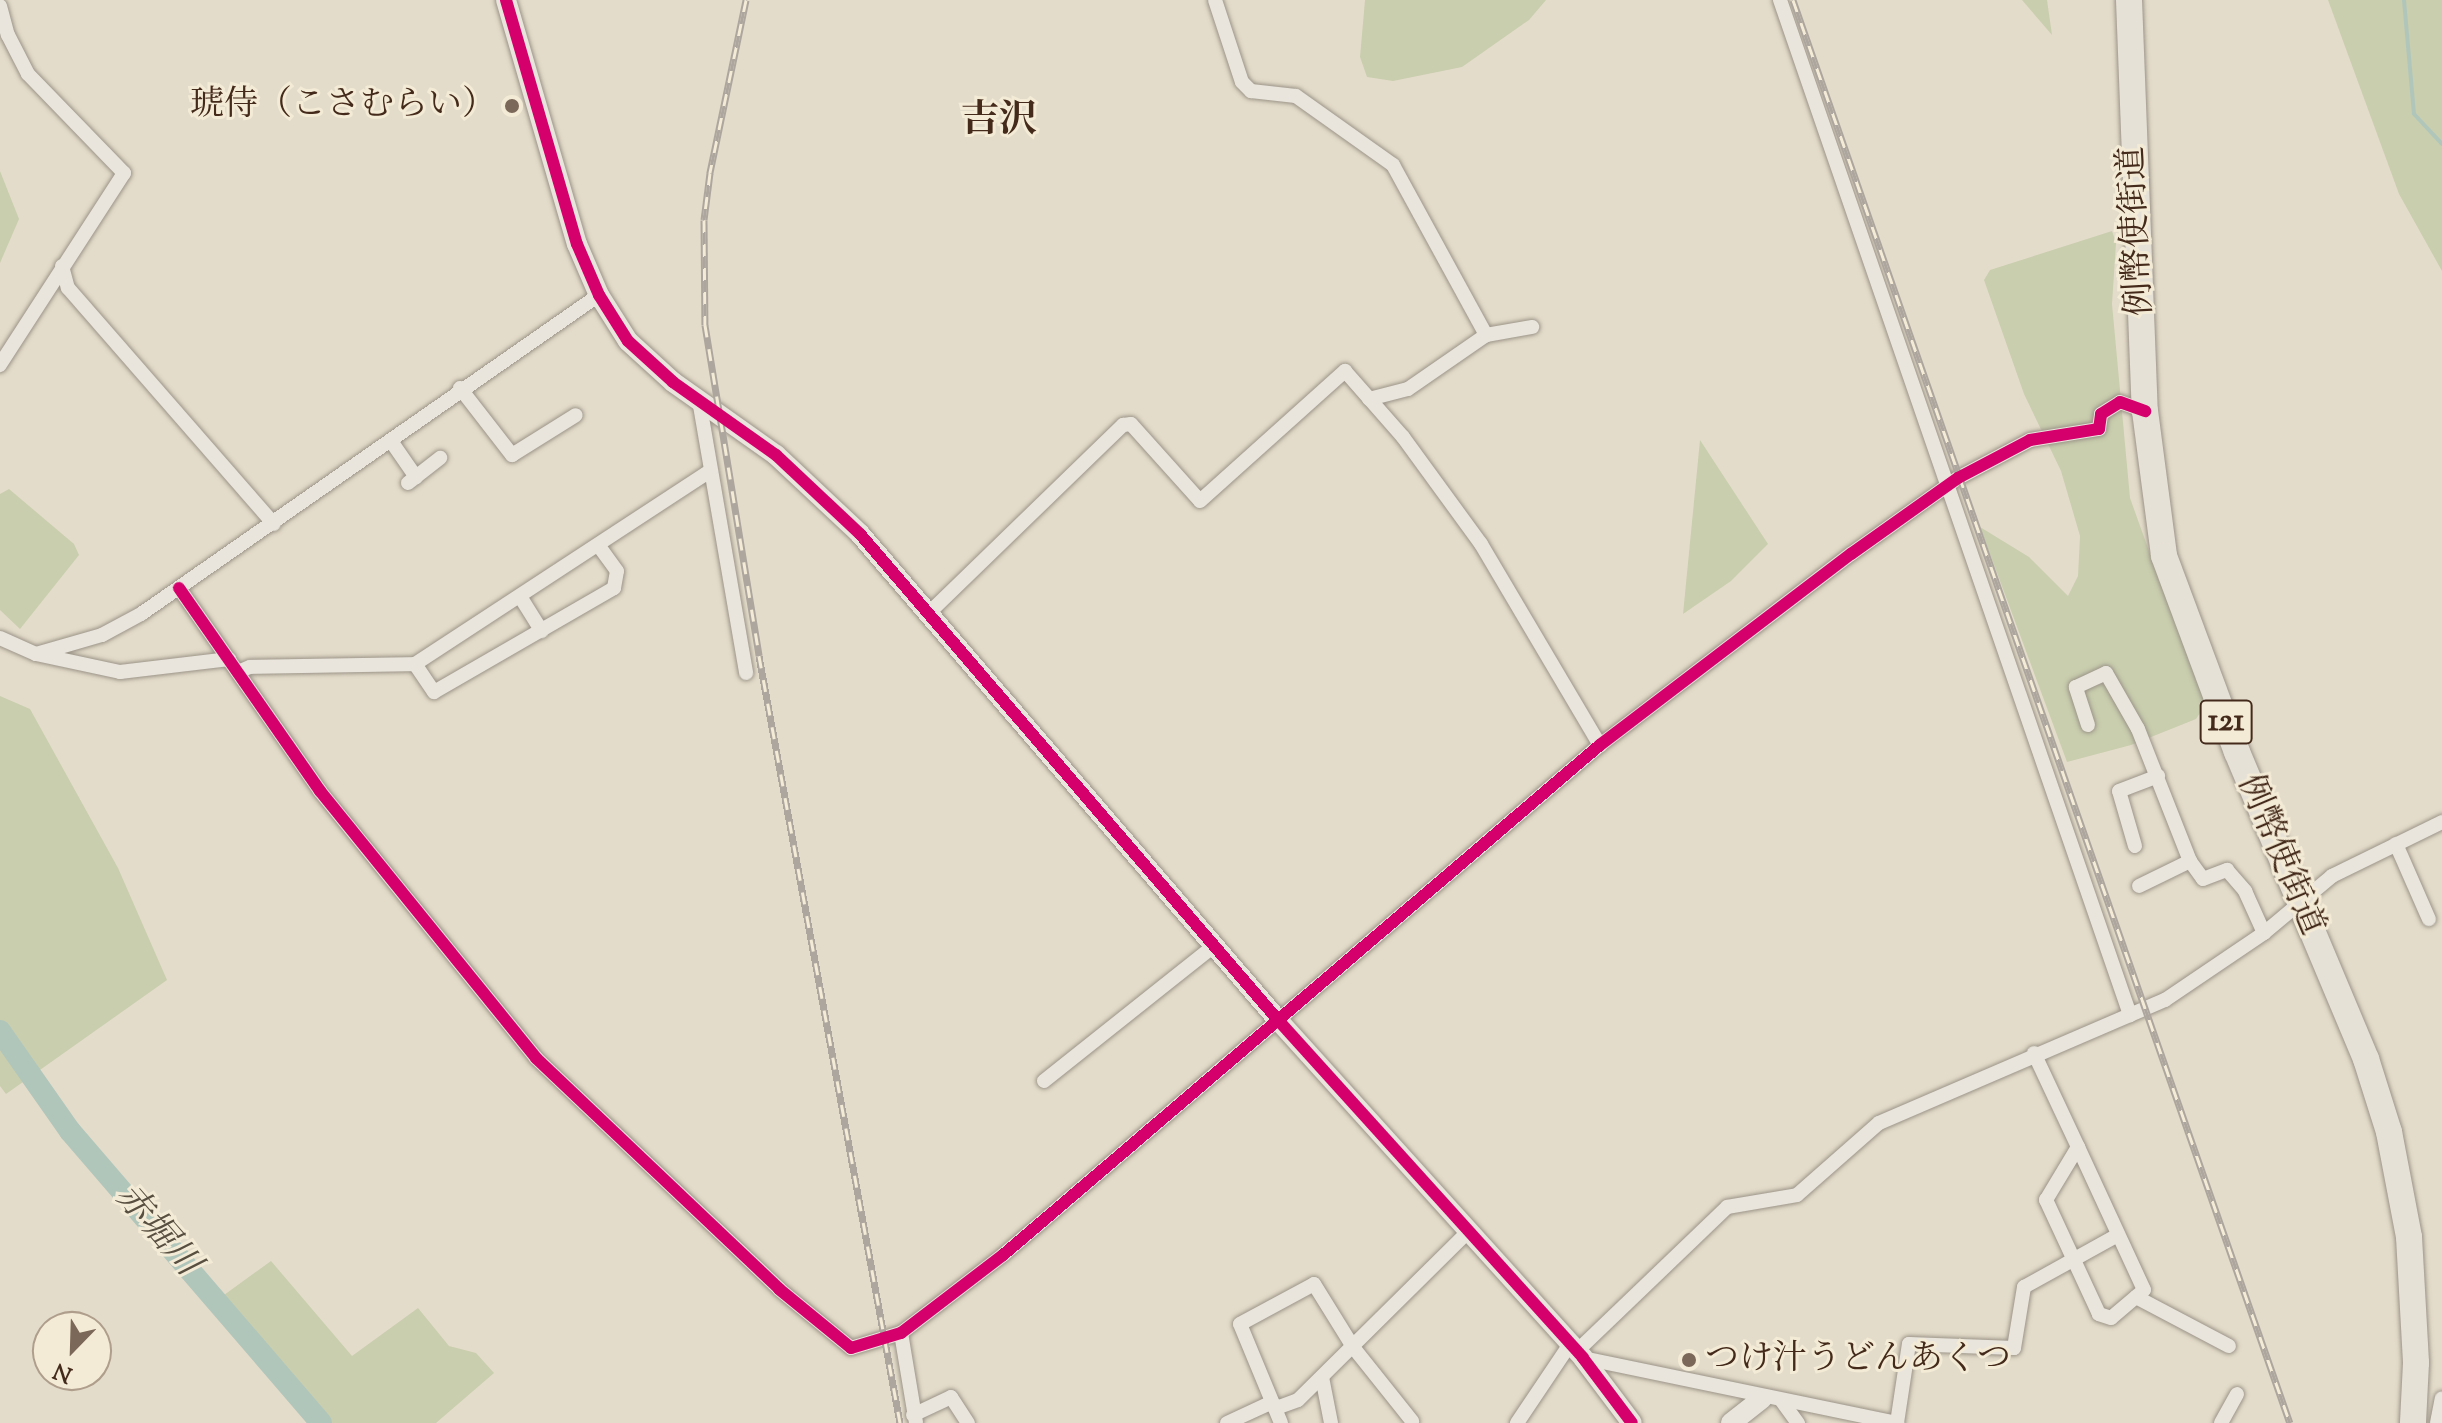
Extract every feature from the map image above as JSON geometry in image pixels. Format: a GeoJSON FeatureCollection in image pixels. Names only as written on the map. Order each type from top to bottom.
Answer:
{"type":"FeatureCollection","features":[{"type":"Feature","properties":{"kind":"highway","name":"例幣使街道"},"geometry":{"type":"LineString","coordinates":[[2129,0],[2145,411],[2164,556],[2300,903],[2366,1059],[2389,1132],[2409,1237],[2416,1363],[2413,1423]]}},
{"type":"Feature","properties":{"kind":"street"},"geometry":{"type":"LineString","coordinates":[[506,0],[577,244],[599,295],[628,341],[815,490],[930,612],[1278,1020],[1577,1351],[1632,1423]]}},
{"type":"Feature","properties":{"kind":"street"},"geometry":{"type":"LineString","coordinates":[[1215,0],[1242,82],[1251,91],[1296,96],[1393,165],[1486,335]]}},
{"type":"Feature","properties":{"kind":"street"},"geometry":{"type":"LineString","coordinates":[[1780,0],[1945,487],[2130,1015]]}},
{"type":"Feature","properties":{"kind":"street"},"geometry":{"type":"LineString","coordinates":[[0,6],[8,35],[28,74],[124,173],[0,365]]}},
{"type":"Feature","properties":{"kind":"street"},"geometry":{"type":"LineString","coordinates":[[62,266],[68,288],[274,524]]}},
{"type":"Feature","properties":{"kind":"street"},"geometry":{"type":"LineString","coordinates":[[36,654],[110,631],[179,588],[391,441],[460,388],[599,295]]}},
{"type":"Feature","properties":{"kind":"street"},"geometry":{"type":"LineString","coordinates":[[1369,399],[1408,389],[1486,335],[1532,327]]}},
{"type":"Feature","properties":{"kind":"street"},"geometry":{"type":"LineString","coordinates":[[930,612],[1123,425],[1131,424],[1200,501],[1345,371],[1481,544],[1600,745]]}},
{"type":"Feature","properties":{"kind":"street"},"geometry":{"type":"LineString","coordinates":[[460,388],[512,455],[576,415]]}},
{"type":"Feature","properties":{"kind":"street"},"geometry":{"type":"LineString","coordinates":[[699,400],[746,673]]}},
{"type":"Feature","properties":{"kind":"street"},"geometry":{"type":"LineString","coordinates":[[179,588],[320,791],[560,1082],[779,1289],[851,1348],[901,1333],[1003,1255],[1600,745],[1945,487],[2030,440],[2099,429],[2101,414],[2120,402],[2145,411]]}},
{"type":"Feature","properties":{"kind":"street"},"geometry":{"type":"LineString","coordinates":[[391,441],[412,480],[440,458]]}},
{"type":"Feature","properties":{"kind":"street"},"geometry":{"type":"LineString","coordinates":[[238,672],[250,667],[415,664],[521,598],[710,471]]}},
{"type":"Feature","properties":{"kind":"street"},"geometry":{"type":"LineString","coordinates":[[415,664],[434,692],[542,631],[618,583],[617,571],[598,545]]}},
{"type":"Feature","properties":{"kind":"street"},"geometry":{"type":"LineString","coordinates":[[521,598],[542,631]]}},
{"type":"Feature","properties":{"kind":"street"},"geometry":{"type":"LineString","coordinates":[[0,638],[36,654],[134,672],[229,659]]}},
{"type":"Feature","properties":{"kind":"street"},"geometry":{"type":"LineString","coordinates":[[2088,725],[2076,687],[2106,673],[2158,776],[2190,861],[2203,879],[2227,870],[2245,891],[2264,933]]}},
{"type":"Feature","properties":{"kind":"street"},"geometry":{"type":"LineString","coordinates":[[2135,846],[2119,791],[2158,776]]}},
{"type":"Feature","properties":{"kind":"street"},"geometry":{"type":"LineString","coordinates":[[1517,1423],[1577,1351],[1727,1207],[1797,1195],[1879,1123],[2034,1053],[2165,1000],[2264,933],[2332,876],[2442,822]]}},
{"type":"Feature","properties":{"kind":"street"},"geometry":{"type":"LineString","coordinates":[[2396,844],[2429,919]]}},
{"type":"Feature","properties":{"kind":"street"},"geometry":{"type":"LineString","coordinates":[[2139,886],[2190,861]]}},
{"type":"Feature","properties":{"kind":"street"},"geometry":{"type":"LineString","coordinates":[[1044,1081],[1214,946]]}},
{"type":"Feature","properties":{"kind":"street"},"geometry":{"type":"LineString","coordinates":[[2034,1053],[2078,1147],[2118,1235],[2144,1290],[2111,1318],[2099,1314],[2046,1200],[2078,1147]]}},
{"type":"Feature","properties":{"kind":"street"},"geometry":{"type":"LineString","coordinates":[[1227,1423],[1268,1404],[1279,1407],[1298,1400],[1468,1232]]}},
{"type":"Feature","properties":{"kind":"street"},"geometry":{"type":"LineString","coordinates":[[1577,1351],[1772,1399],[1897,1423],[1909,1344],[2014,1348],[2024,1287],[2118,1235]]}},
{"type":"Feature","properties":{"kind":"street"},"geometry":{"type":"LineString","coordinates":[[1281,1423],[1279,1407],[1240,1324],[1314,1284],[1353,1347],[1412,1421]]}},
{"type":"Feature","properties":{"kind":"street"},"geometry":{"type":"LineString","coordinates":[[2136,1297],[2229,1346]]}},
{"type":"Feature","properties":{"kind":"street"},"geometry":{"type":"LineString","coordinates":[[901,1333],[915,1419],[951,1397],[968,1423]]}},
{"type":"Feature","properties":{"kind":"street"},"geometry":{"type":"LineString","coordinates":[[1322,1377],[1331,1423]]}},
{"type":"Feature","properties":{"kind":"street"},"geometry":{"type":"LineString","coordinates":[[2221,1423],[2237,1394]]}},
{"type":"Feature","properties":{"kind":"street"},"geometry":{"type":"LineString","coordinates":[[2437,1423],[2442,1398]]}},
{"type":"Feature","properties":{"kind":"street"},"geometry":{"type":"LineString","coordinates":[[1731,1423],[1772,1399]]}},
{"type":"Feature","properties":{"kind":"street"},"geometry":{"type":"LineString","coordinates":[[1772,1399],[1798,1423]]}},
{"type":"Feature","properties":{"kind":"green space"},"geometry":{"type":"Polygon","coordinates":[[[1365,0],[1546,0],[1529,20],[1462,67],[1393,81],[1367,77],[1360,57],[1365,0]]]}},
{"type":"Feature","properties":{"kind":"green space"},"geometry":{"type":"Polygon","coordinates":[[[2022,0],[2047,0],[2052,35],[2022,0]]]}},
{"type":"Feature","properties":{"kind":"green space"},"geometry":{"type":"Polygon","coordinates":[[[2328,0],[2442,0],[2442,271],[2399,194],[2328,0]]]}},
{"type":"Feature","properties":{"kind":"green space"},"geometry":{"type":"Polygon","coordinates":[[[0,171],[19,219],[0,263],[0,171]]]}},
{"type":"Feature","properties":{"kind":"green space"},"geometry":{"type":"Polygon","coordinates":[[[2112,231],[2116,243],[2112,304],[2130,498],[2163,590],[2214,692],[2196,719],[2131,745],[2067,762],[1980,527],[2029,557],[2068,596],[2078,576],[2080,536],[2061,471],[2024,394],[1984,280],[1990,270],[2112,231]]]}},
{"type":"Feature","properties":{"kind":"green space"},"geometry":{"type":"Polygon","coordinates":[[[1700,440],[1768,544],[1731,581],[1683,614],[1700,440]]]}},
{"type":"Feature","properties":{"kind":"green space"},"geometry":{"type":"Polygon","coordinates":[[[9,489],[74,544],[79,555],[20,629],[0,610],[0,494],[9,489]]]}},
{"type":"Feature","properties":{"kind":"green space"},"geometry":{"type":"Polygon","coordinates":[[[0,696],[30,709],[118,868],[167,980],[6,1094],[0,1086],[0,696]]]}},
{"type":"Feature","properties":{"kind":"green space"},"geometry":{"type":"Polygon","coordinates":[[[271,1261],[352,1356],[418,1308],[449,1346],[476,1353],[494,1373],[436,1423],[332,1423],[224,1295],[271,1261]]]}},
{"type":"Feature","properties":{"kind":"waterway"},"geometry":{"type":"LineString","coordinates":[[2404,0],[2414,114],[2442,144]]}},
{"type":"Feature","properties":{"kind":"waterway","name":"赤堀川"},"geometry":{"type":"LineString","coordinates":[[0,1031],[70,1131],[321,1423]]}},
{"type":"Feature","properties":{"kind":"railway"},"geometry":{"type":"LineString","coordinates":[[746,0],[710,173],[704,220],[705,325],[759,656],[900,1423]]}},
{"type":"Feature","properties":{"kind":"railway"},"geometry":{"type":"LineString","coordinates":[[1793,0],[2290,1423]]}},
{"type":"Feature","properties":{"kind":"cycle path"},"geometry":{"type":"LineString","coordinates":[[506,0],[577,244],[599,295],[628,341],[673,382],[776,455],[860,534],[1278,1020],[1583,1358],[1632,1423]]}},
{"type":"Feature","properties":{"kind":"cycle path"},"geometry":{"type":"LineString","coordinates":[[179,588],[320,791],[536,1058],[779,1289],[851,1348],[901,1333],[1003,1255],[1600,745],[1851,554],[1958,478],[2030,440],[2099,429],[2101,414],[2120,402],[2145,411]]}},
{"type":"Feature","properties":{"kind":"place","name":"琥侍（こさむらい）"},"geometry":{"type":"Point","coordinates":[512,106]}},
{"type":"Feature","properties":{"kind":"place","name":"つけ汁うどんあくつ"},"geometry":{"type":"Point","coordinates":[1689,1360]}},
{"type":"Feature","properties":{"kind":"district","name":"吉沢"},"geometry":{"type":"Point","coordinates":[999,123]}}]}
